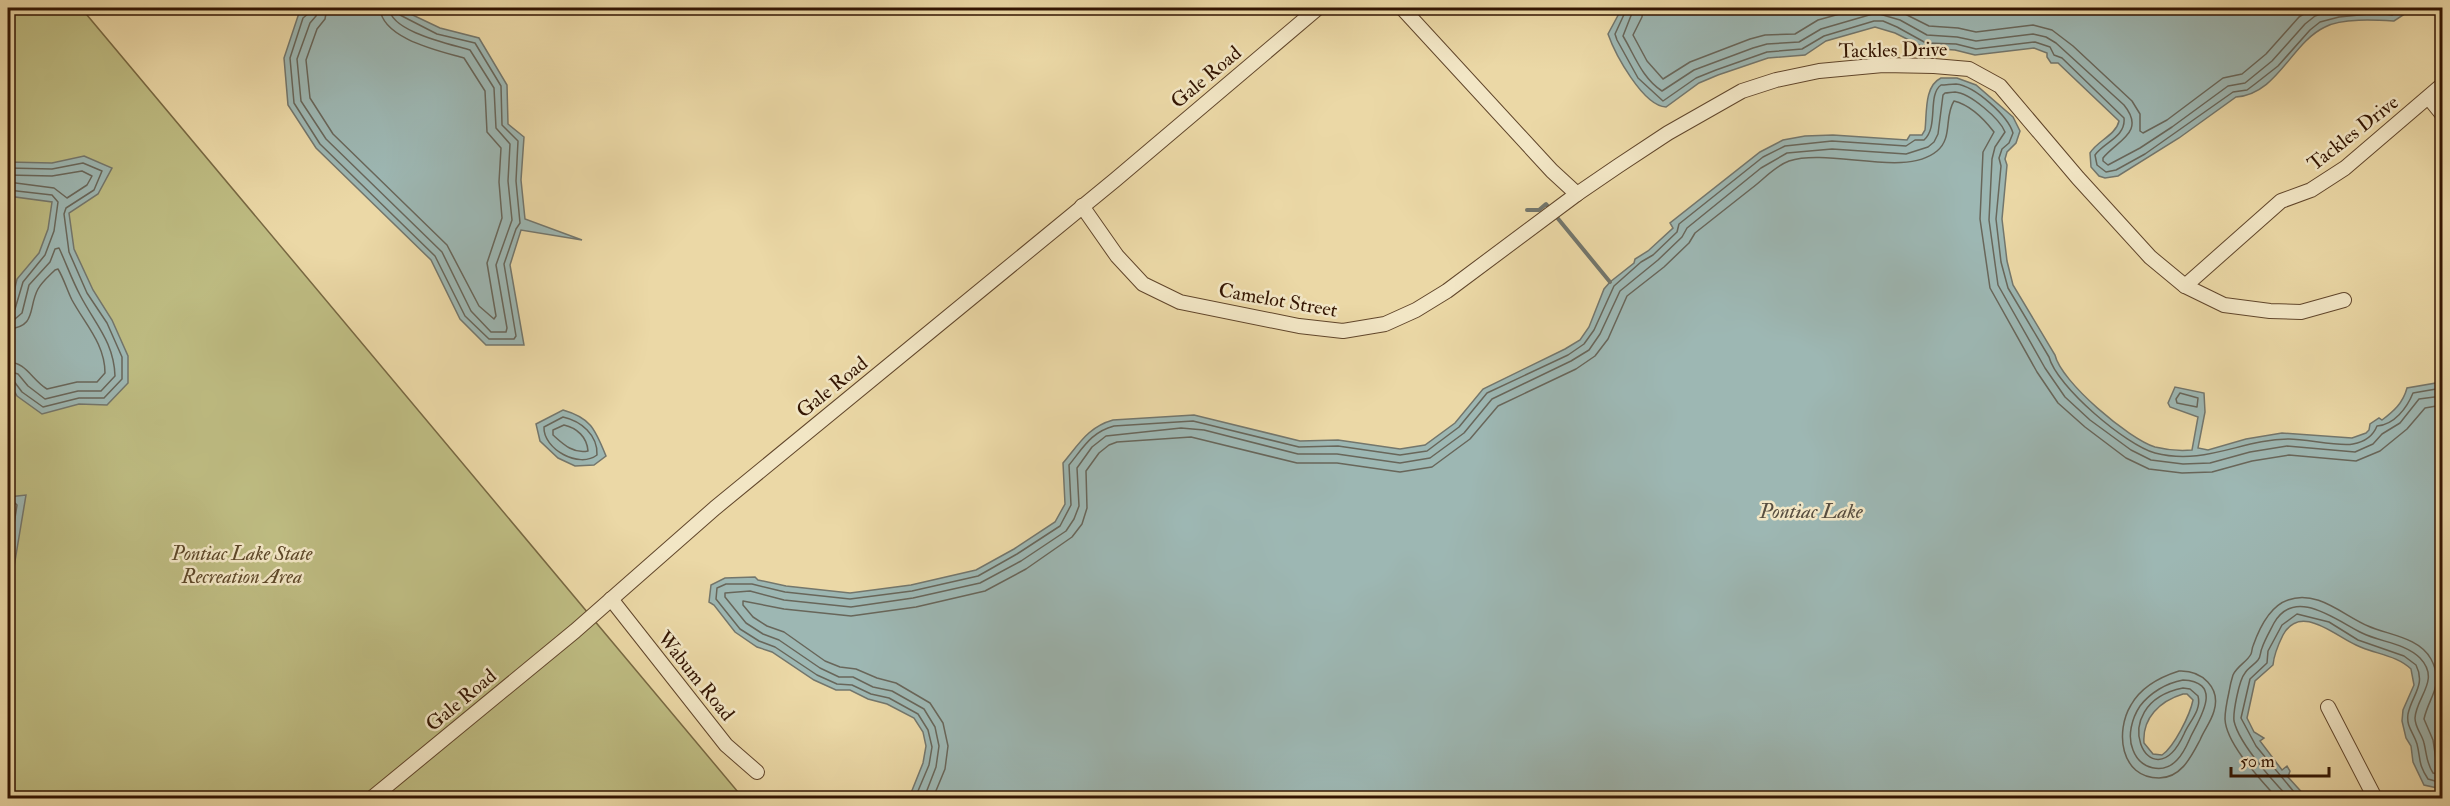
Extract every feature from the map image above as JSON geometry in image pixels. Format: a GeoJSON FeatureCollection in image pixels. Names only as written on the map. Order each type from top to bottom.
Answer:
{"type":"FeatureCollection","features":[{"type":"Feature","properties":{"kind":"street","name":"Gale Road"},"geometry":{"type":"LineString","coordinates":[[372,798],[611,599],[724,500],[1082,206],[1318,8]]}},
{"type":"Feature","properties":{"kind":"street"},"geometry":{"type":"LineString","coordinates":[[1402,8],[1552,171],[1577,194]]}},
{"type":"Feature","properties":{"kind":"street","name":"Tackles Drive"},"geometry":{"type":"LineString","coordinates":[[1577,194],[1668,133],[1742,91],[1776,80],[1820,71],[1883,65],[1969,69],[2000,86],[2078,178],[2150,257],[2185,286],[2281,201],[2311,189],[2345,168],[2442,85]]}},
{"type":"Feature","properties":{"kind":"street"},"geometry":{"type":"LineString","coordinates":[[2429,98],[2442,114]]}},
{"type":"Feature","properties":{"kind":"street","name":"Camelot Street"},"geometry":{"type":"LineString","coordinates":[[1082,206],[1117,256],[1143,284],[1180,302],[1299,326],[1343,331],[1385,324],[1416,310],[1489,261],[1577,194]]}},
{"type":"Feature","properties":{"kind":"street"},"geometry":{"type":"LineString","coordinates":[[2185,286],[2224,305],[2270,311],[2301,312],[2344,300]]}},
{"type":"Feature","properties":{"kind":"street","name":"Wabum Road"},"geometry":{"type":"LineString","coordinates":[[611,599],[726,745],[757,772]]}},
{"type":"Feature","properties":{"kind":"street"},"geometry":{"type":"LineString","coordinates":[[2328,707],[2375,798]]}},
{"type":"Feature","properties":{"kind":"green space","name":"Pontiac Lake State Recreation Area"},"geometry":{"type":"Polygon","coordinates":[[[8,8],[95,8],[87,15],[743,798],[8,798],[8,8]]]}},
{"type":"Feature","properties":{"kind":"water"},"geometry":{"type":"Polygon","coordinates":[[[309,8],[398,8],[440,28],[479,38],[507,85],[508,124],[524,137],[521,180],[525,219],[582,240],[521,230],[510,265],[524,345],[486,345],[460,319],[431,260],[316,148],[288,105],[284,58],[299,13],[309,8]]]}},
{"type":"Feature","properties":{"kind":"water"},"geometry":{"type":"Polygon","coordinates":[[[1622,8],[2414,8],[2394,21],[2350,21],[2325,27],[2313,34],[2274,78],[2263,87],[2250,94],[2236,97],[2179,138],[2118,176],[2105,178],[2099,176],[2091,167],[2090,153],[2114,130],[2119,121],[2058,63],[2051,63],[2047,53],[2034,48],[1975,55],[1955,50],[1925,48],[1895,33],[1875,27],[1826,41],[1805,55],[1768,58],[1718,75],[1699,83],[1666,107],[1648,98],[1639,89],[1623,66],[1608,34],[1622,8]]]}},
{"type":"Feature","properties":{"kind":"water","name":"Pontiac Lake"},"geometry":{"type":"Polygon","coordinates":[[[1941,78],[1957,78],[1976,85],[2013,117],[2020,131],[2016,143],[2007,152],[2005,159],[2007,165],[2002,219],[2007,261],[2013,285],[2070,380],[2098,408],[2143,442],[2164,449],[2192,450],[2198,417],[2170,407],[2168,403],[2175,387],[2204,393],[2205,412],[2198,448],[2208,450],[2246,439],[2282,433],[2352,438],[2366,433],[2370,424],[2379,418],[2382,420],[2390,413],[2400,402],[2407,388],[2442,382],[2442,789],[2424,785],[2413,762],[2411,746],[2406,738],[2402,721],[2403,710],[2414,685],[2411,669],[2399,661],[2363,648],[2308,621],[2290,626],[2283,635],[2276,650],[2273,665],[2255,681],[2247,718],[2254,732],[2264,738],[2260,741],[2282,770],[2287,766],[2290,771],[2288,777],[2307,798],[909,798],[923,763],[926,746],[923,732],[914,718],[887,704],[868,699],[850,690],[836,690],[814,680],[772,652],[757,647],[735,632],[714,605],[709,602],[711,585],[725,578],[755,577],[758,580],[786,586],[850,593],[911,585],[976,570],[1055,522],[1065,504],[1063,463],[1090,432],[1113,420],[1194,415],[1300,441],[1338,440],[1400,449],[1425,445],[1455,423],[1483,389],[1580,340],[1589,327],[1604,289],[1610,282],[1673,228],[1670,223],[1760,152],[1783,140],[1805,136],[1833,135],[1907,140],[1910,135],[1922,135],[1925,130],[1929,93],[1941,78]],[[2187,694],[2167,701],[2149,718],[2144,743],[2153,754],[2162,755],[2167,751],[2181,730],[2193,700],[2187,694]]]}},
{"type":"Feature","properties":{"kind":"water"},"geometry":{"type":"Polygon","coordinates":[[[84,156],[112,168],[98,194],[69,213],[74,249],[93,290],[112,320],[128,356],[128,383],[107,405],[79,404],[42,414],[17,396],[8,381],[8,317],[17,279],[39,253],[48,229],[52,202],[8,196],[8,162],[52,163],[84,156]]]}},
{"type":"Feature","properties":{"kind":"water"},"geometry":{"type":"Polygon","coordinates":[[[563,410],[586,421],[599,439],[606,456],[594,465],[575,466],[558,458],[540,441],[536,424],[563,410]]]}},
{"type":"Feature","properties":{"kind":"water"},"geometry":{"type":"Polygon","coordinates":[[[26,495],[8,603],[8,497],[26,495]]]}},
{"type":"Feature","properties":{"kind":"waterway"},"geometry":{"type":"LineString","coordinates":[[1527,210],[1539,210],[1546,204],[1610,282]]}}]}
